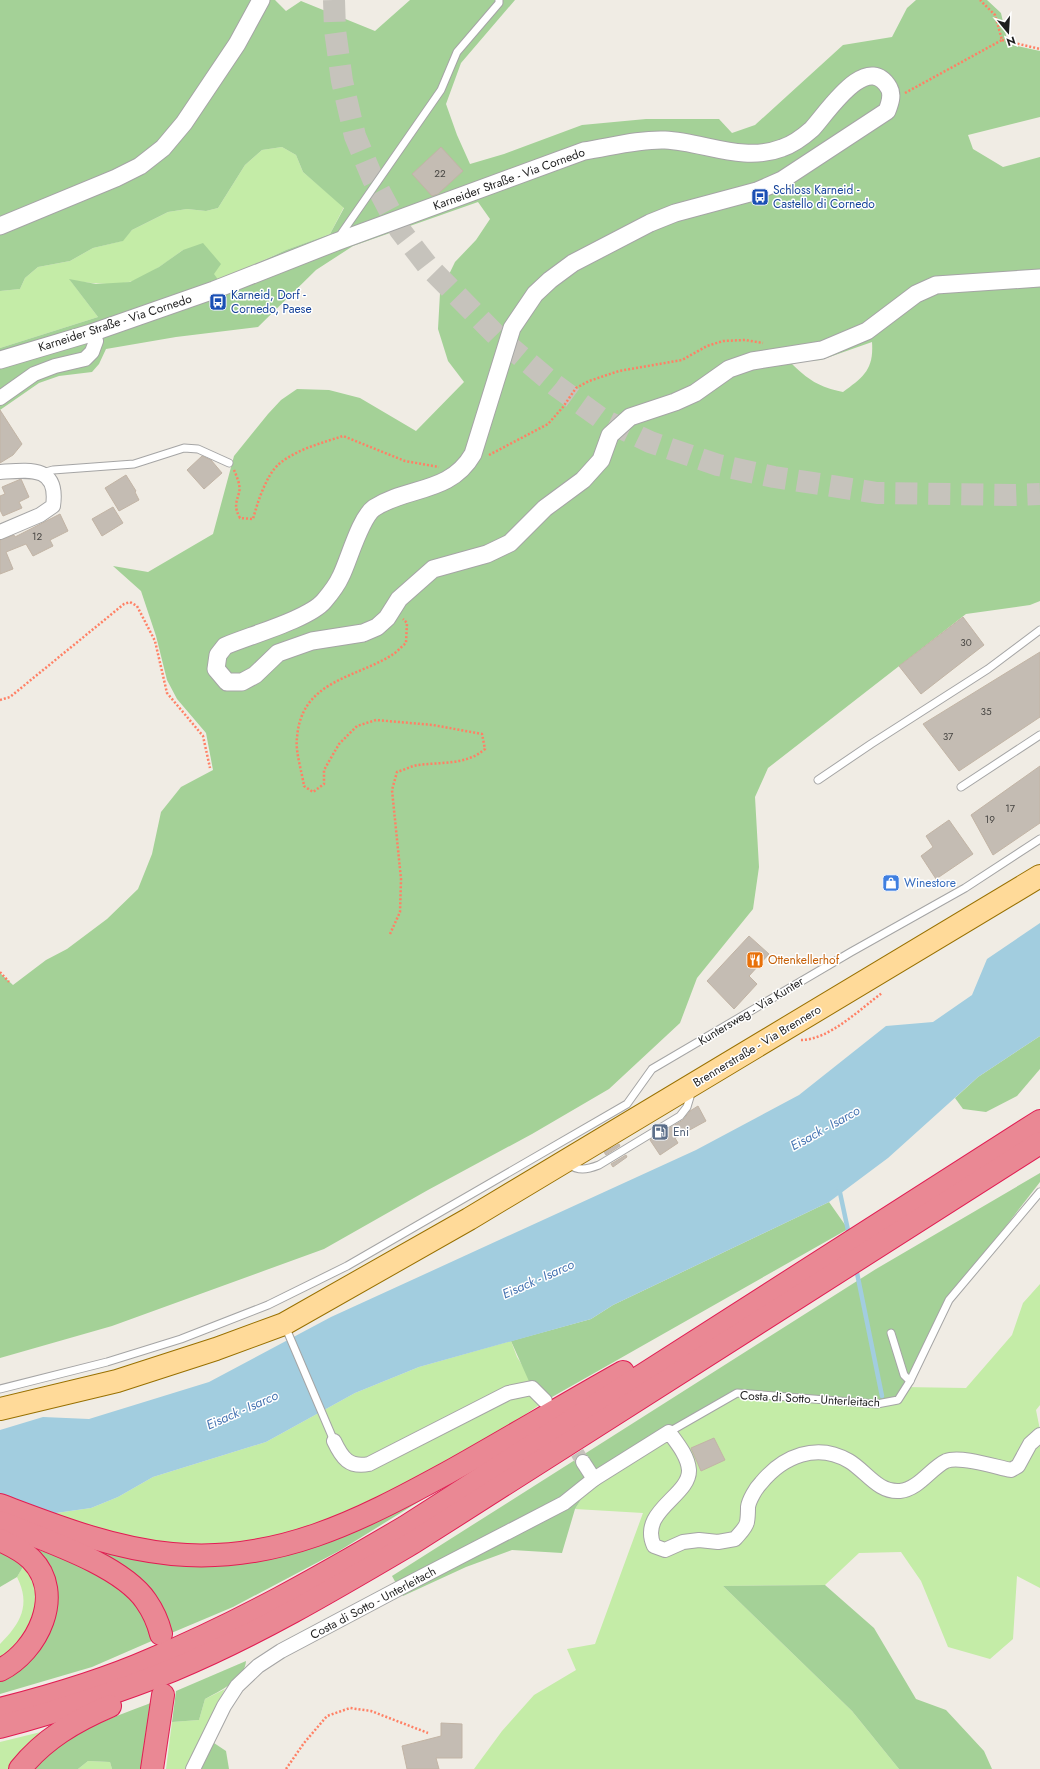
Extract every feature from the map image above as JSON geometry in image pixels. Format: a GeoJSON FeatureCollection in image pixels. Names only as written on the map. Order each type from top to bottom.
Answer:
{"type":"FeatureCollection","features":[{"type":"Feature","properties":{"kind":"highway"},"geometry":{"type":"LineString","coordinates":[[0,1727],[94,1699],[134,1685],[246,1636],[317,1599],[414,1542],[810,1291],[1040,1121]]}},
{"type":"Feature","properties":{"kind":"highway"},"geometry":{"type":"LineString","coordinates":[[0,1709],[88,1683],[149,1661],[270,1604],[405,1527],[811,1269],[1040,1143]]}},
{"type":"Feature","properties":{"kind":"highway"},"geometry":{"type":"LineString","coordinates":[[0,1505],[87,1538],[125,1546],[172,1554],[215,1555],[259,1551],[303,1540],[341,1527],[369,1514],[468,1461],[623,1372],[647,1360],[696,1342]]}},
{"type":"Feature","properties":{"kind":"highway"},"geometry":{"type":"LineString","coordinates":[[0,1522],[90,1560],[124,1579],[146,1600],[157,1620],[161,1634]]}},
{"type":"Feature","properties":{"kind":"highway"},"geometry":{"type":"LineString","coordinates":[[0,1540],[21,1550],[32,1560],[44,1582],[47,1597],[46,1613],[40,1629],[32,1642],[19,1656],[0,1670]]}},
{"type":"Feature","properties":{"kind":"highway"},"geometry":{"type":"LineString","coordinates":[[20,1769],[30,1756],[61,1730],[96,1712],[185,1676],[206,1665],[246,1636]]}},
{"type":"Feature","properties":{"kind":"highway"},"geometry":{"type":"LineString","coordinates":[[152,1769],[163,1695]]}},
{"type":"Feature","properties":{"kind":"main road"},"geometry":{"type":"LineString","coordinates":[[950,930],[1040,861]]}},
{"type":"Feature","properties":{"kind":"main road"},"geometry":{"type":"LineString","coordinates":[[950,930],[1040,876]]}},
{"type":"Feature","properties":{"kind":"main road","name":"Brennerstraße - Via Brennero"},"geometry":{"type":"LineString","coordinates":[[0,1409],[117,1381],[287,1328],[950,930]]}},
{"type":"Feature","properties":{"kind":"street"},"geometry":{"type":"LineString","coordinates":[[0,226],[116,178],[140,166],[163,148],[184,123],[237,44],[261,0]]}},
{"type":"Feature","properties":{"kind":"street","name":"Karneider Straße - Via Cornedo"},"geometry":{"type":"LineString","coordinates":[[0,360],[91,333],[214,290],[336,242],[584,152],[626,144],[664,140],[751,154],[765,154],[799,140],[822,119],[854,82],[866,76],[878,77],[886,83],[890,91],[891,100]]}},
{"type":"Feature","properties":{"kind":"street"},"geometry":{"type":"LineString","coordinates":[[891,100],[887,111],[878,118],[858,129],[782,180],[757,191],[675,213],[650,223],[573,263],[550,280],[535,294],[512,328],[473,454],[466,467],[449,479],[432,487],[391,500],[373,509],[362,524],[341,577],[323,603],[293,620],[225,646],[218,655],[216,669],[227,682],[242,682],[255,675],[278,653],[312,641],[363,633],[377,627],[387,618],[399,599],[433,569],[487,554],[510,543],[545,508],[583,480],[600,460],[610,435],[630,417],[675,402],[695,393],[729,369],[752,361],[822,350],[867,331],[916,294],[936,285],[1040,278]]}},
{"type":"Feature","properties":{"kind":"street"},"geometry":{"type":"LineString","coordinates":[[0,398],[34,374],[55,366],[85,359],[92,352],[96,341],[91,333]]}},
{"type":"Feature","properties":{"kind":"street"},"geometry":{"type":"LineString","coordinates":[[0,472],[31,470],[42,473],[50,482],[55,493],[53,506],[40,515],[0,532]]}},
{"type":"Feature","properties":{"kind":"street"},"geometry":{"type":"LineString","coordinates":[[334,1441],[340,1455],[349,1462],[359,1466],[369,1464],[508,1392],[532,1388],[545,1401]]}},
{"type":"Feature","properties":{"kind":"street"},"geometry":{"type":"LineString","coordinates":[[669,1432],[686,1457],[689,1470],[687,1482],[662,1507],[652,1526],[651,1539],[654,1546],[665,1550],[682,1542],[699,1540],[718,1542],[735,1539],[747,1523],[748,1505],[759,1484],[774,1468],[805,1453],[824,1453],[837,1456],[850,1462],[884,1489],[901,1491],[916,1484],[946,1461],[960,1460],[1011,1470],[1018,1466],[1030,1444],[1040,1435]]}},
{"type":"Feature","properties":{"kind":"street","name":"Costa di Sotto - Unterleitach"},"geometry":{"type":"LineString","coordinates":[[193,1769],[224,1706],[237,1686],[258,1666],[281,1651],[398,1588],[564,1503],[594,1479],[669,1432]]}},
{"type":"Feature","properties":{"kind":"street"},"geometry":{"type":"LineString","coordinates":[[583,1462],[594,1479]]}},
{"type":"Feature","properties":{"kind":"lane"},"geometry":{"type":"LineString","coordinates":[[336,242],[441,90],[456,52],[499,3],[499,0]]}},
{"type":"Feature","properties":{"kind":"lane"},"geometry":{"type":"LineString","coordinates":[[42,473],[53,470],[134,464],[184,448],[198,449],[230,463]]}},
{"type":"Feature","properties":{"kind":"lane"},"geometry":{"type":"LineString","coordinates":[[818,780],[988,669],[1040,630]]}},
{"type":"Feature","properties":{"kind":"lane"},"geometry":{"type":"LineString","coordinates":[[961,787],[1040,735]]}},
{"type":"Feature","properties":{"kind":"lane","name":"Kuntersweg - Via Kunter"},"geometry":{"type":"LineString","coordinates":[[0,1389],[107,1362],[181,1339],[268,1305],[347,1266],[627,1104],[652,1069],[965,888],[1040,839]]}},
{"type":"Feature","properties":{"kind":"lane","name":"Costa di Sotto - Unterleitach"},"geometry":{"type":"LineString","coordinates":[[669,1432],[737,1393],[877,1404],[898,1400],[910,1381],[949,1300],[1040,1192]]}},
{"type":"Feature","properties":{"kind":"lane"},"geometry":{"type":"LineString","coordinates":[[287,1328],[334,1441]]}},
{"type":"Feature","properties":{"kind":"lane"},"geometry":{"type":"LineString","coordinates":[[891,1333],[904,1375],[910,1381]]}},
{"type":"Feature","properties":{"kind":"path"},"geometry":{"type":"LineString","coordinates":[[980,0],[995,15],[1002,40]]}},
{"type":"Feature","properties":{"kind":"path"},"geometry":{"type":"LineString","coordinates":[[891,100],[1002,40],[1040,49]]}},
{"type":"Feature","properties":{"kind":"path"},"geometry":{"type":"LineString","coordinates":[[230,463],[239,482],[240,492],[235,500],[235,509],[240,518],[253,519],[259,496],[278,465],[308,448],[344,436],[405,461],[454,469],[466,467],[548,424],[563,407],[576,388],[589,381],[619,370],[682,360],[707,346],[723,341],[745,340],[763,343],[782,356]]}},
{"type":"Feature","properties":{"kind":"path"},"geometry":{"type":"LineString","coordinates":[[0,700],[10,697],[124,604],[130,602],[137,606],[155,641],[168,693],[203,736],[210,768]]}},
{"type":"Feature","properties":{"kind":"path"},"geometry":{"type":"LineString","coordinates":[[390,934],[400,912],[401,879],[392,790],[397,772],[417,765],[446,763],[476,757],[485,749],[482,734],[433,725],[376,720],[357,726],[338,744],[324,770],[324,784],[313,792],[304,786],[296,739],[300,718],[315,694],[346,675],[393,655],[406,642],[407,623],[393,609]]}},
{"type":"Feature","properties":{"kind":"path"},"geometry":{"type":"LineString","coordinates":[[0,972],[9,982]]}},
{"type":"Feature","properties":{"kind":"path"},"geometry":{"type":"LineString","coordinates":[[286,1769],[304,1743],[327,1716],[350,1708],[371,1711],[428,1733]]}},
{"type":"Feature","properties":{"kind":"green space"},"geometry":{"type":"Polygon","coordinates":[[[0,0],[275,0],[286,11],[301,1],[375,31],[410,0],[515,0],[461,63],[446,104],[457,135],[470,164],[504,154],[582,125],[646,119],[719,119],[732,133],[755,125],[843,45],[892,37],[907,8],[916,0],[987,0],[1001,13],[1008,44],[1040,51],[1040,117],[968,135],[973,149],[1003,167],[1040,157],[1040,601],[1030,605],[966,614],[768,768],[755,797],[759,867],[753,909],[697,978],[680,1023],[609,1089],[532,1134],[428,1190],[324,1249],[112,1326],[0,1358],[0,973],[13,985],[46,960],[67,949],[107,919],[138,889],[152,854],[161,812],[181,787],[213,770],[206,733],[177,699],[167,680],[156,636],[141,591],[113,566],[148,572],[213,534],[234,456],[281,400],[297,389],[329,390],[360,398],[416,431],[464,382],[448,361],[438,329],[440,293],[455,262],[476,240],[490,219],[478,202],[353,246],[316,270],[258,327],[176,337],[106,349],[99,364],[92,372],[59,376],[39,383],[0,410],[0,348],[98,317],[69,279],[96,284],[130,282],[159,267],[183,250],[203,243],[221,264],[214,274],[219,281],[286,250],[330,234],[344,208],[303,172],[296,155],[282,147],[262,150],[245,165],[218,208],[206,211],[187,209],[168,212],[132,230],[123,241],[93,248],[70,261],[38,267],[25,278],[20,289],[0,291],[0,0]],[[872,342],[821,360],[790,362],[802,374],[814,382],[827,388],[843,392],[866,372],[871,360],[872,342]]]}},
{"type":"Feature","properties":{"kind":"green space"},"geometry":{"type":"Polygon","coordinates":[[[282,147],[296,155],[303,172],[344,207],[330,234],[286,250],[218,281],[213,274],[183,250],[149,273],[129,282],[107,284],[70,280],[98,317],[0,348],[0,291],[20,289],[25,278],[38,267],[70,261],[93,248],[122,241],[132,230],[168,212],[187,209],[206,211],[218,208],[245,165],[262,150],[282,147]]]}},
{"type":"Feature","properties":{"kind":"green space"},"geometry":{"type":"Polygon","coordinates":[[[1040,1036],[1040,1069],[1017,1096],[986,1112],[963,1109],[955,1098],[978,1077],[1040,1036]]]}},
{"type":"Feature","properties":{"kind":"green space"},"geometry":{"type":"Polygon","coordinates":[[[1040,1173],[1040,1182],[949,1300],[898,1400],[877,1404],[737,1393],[594,1479],[575,1509],[562,1553],[512,1550],[466,1567],[403,1596],[392,1576],[876,1269],[1040,1173]]]}},
{"type":"Feature","properties":{"kind":"green space"},"geometry":{"type":"Polygon","coordinates":[[[829,1202],[848,1229],[545,1401],[532,1388],[511,1341],[591,1319],[613,1305],[829,1202]]]}},
{"type":"Feature","properties":{"kind":"green space"},"geometry":{"type":"Polygon","coordinates":[[[1040,1284],[1040,1405],[1036,1410],[1040,1430],[1040,1588],[1017,1576],[1013,1639],[990,1659],[948,1647],[921,1581],[901,1552],[859,1553],[825,1585],[723,1586],[852,1711],[899,1769],[474,1769],[502,1731],[534,1695],[576,1670],[567,1649],[595,1644],[643,1513],[575,1509],[594,1479],[737,1393],[903,1387],[966,1388],[1012,1335],[1023,1303],[1040,1284]]]}},
{"type":"Feature","properties":{"kind":"green space"},"geometry":{"type":"Polygon","coordinates":[[[511,1341],[517,1357],[545,1401],[501,1431],[366,1506],[290,1535],[252,1542],[172,1545],[130,1540],[49,1514],[91,1508],[118,1497],[153,1477],[266,1442],[355,1393],[419,1367],[511,1341]]]}},
{"type":"Feature","properties":{"kind":"green space"},"geometry":{"type":"Polygon","coordinates":[[[428,1496],[339,1551],[233,1607],[169,1634],[78,1545],[197,1563],[428,1496]]]}},
{"type":"Feature","properties":{"kind":"green space"},"geometry":{"type":"Polygon","coordinates":[[[0,1548],[26,1562],[17,1577],[0,1587],[0,1548]]]}},
{"type":"Feature","properties":{"kind":"green space"},"geometry":{"type":"Polygon","coordinates":[[[31,1548],[84,1566],[120,1588],[138,1606],[154,1640],[92,1667],[0,1694],[0,1678],[45,1637],[31,1548]]]}},
{"type":"Feature","properties":{"kind":"green space"},"geometry":{"type":"Polygon","coordinates":[[[26,1562],[39,1592],[30,1634],[0,1661],[0,1644],[13,1629],[22,1613],[23,1596],[17,1577],[26,1562]]]}},
{"type":"Feature","properties":{"kind":"green space"},"geometry":{"type":"Polygon","coordinates":[[[825,1585],[874,1628],[916,1699],[946,1710],[984,1751],[992,1769],[899,1769],[852,1711],[723,1586],[825,1585]]]}},
{"type":"Feature","properties":{"kind":"green space"},"geometry":{"type":"Polygon","coordinates":[[[246,1661],[245,1667],[237,1679],[205,1699],[199,1720],[172,1722],[176,1691],[246,1661]]]}},
{"type":"Feature","properties":{"kind":"green space"},"geometry":{"type":"Polygon","coordinates":[[[225,1689],[185,1769],[166,1769],[172,1722],[199,1720],[205,1699],[225,1689]]]}},
{"type":"Feature","properties":{"kind":"green space"},"geometry":{"type":"Polygon","coordinates":[[[153,1702],[142,1769],[112,1769],[110,1762],[88,1761],[78,1769],[34,1769],[43,1757],[71,1737],[88,1728],[153,1702]]]}},
{"type":"Feature","properties":{"kind":"green space"},"geometry":{"type":"Polygon","coordinates":[[[53,1729],[12,1769],[0,1769],[0,1742],[53,1729]]]}},
{"type":"Feature","properties":{"kind":"green space"},"geometry":{"type":"Polygon","coordinates":[[[214,1743],[226,1751],[229,1769],[201,1769],[214,1743]]]}},
{"type":"Feature","properties":{"kind":"green space"},"geometry":{"type":"Polygon","coordinates":[[[88,1761],[110,1762],[112,1769],[78,1769],[88,1761]]]}},
{"type":"Feature","properties":{"kind":"water","name":"Eisack - Isarco"},"geometry":{"type":"Polygon","coordinates":[[[1040,923],[1040,1036],[978,1077],[888,1158],[829,1202],[613,1305],[591,1319],[419,1367],[355,1393],[266,1442],[153,1477],[118,1497],[91,1508],[49,1514],[0,1547],[0,1430],[43,1417],[89,1419],[209,1382],[331,1317],[696,1150],[799,1095],[886,1026],[933,1022],[972,995],[987,959],[1040,923]]]}},
{"type":"Feature","properties":{"kind":"building"},"geometry":{"type":"Polygon","coordinates":[[[441,147],[463,171],[438,194],[432,196],[412,174],[441,147]]]}},
{"type":"Feature","properties":{"kind":"building"},"geometry":{"type":"Polygon","coordinates":[[[0,410],[22,444],[13,455],[0,463],[0,410]]]}},
{"type":"Feature","properties":{"kind":"building"},"geometry":{"type":"Polygon","coordinates":[[[202,456],[211,460],[222,473],[204,489],[187,470],[202,456]]]}},
{"type":"Feature","properties":{"kind":"building"},"geometry":{"type":"Polygon","coordinates":[[[126,475],[136,491],[135,492],[139,500],[119,511],[105,488],[126,475]]]}},
{"type":"Feature","properties":{"kind":"building"},"geometry":{"type":"Polygon","coordinates":[[[21,479],[29,497],[19,502],[22,508],[3,516],[0,510],[0,496],[5,494],[2,487],[21,479]]]}},
{"type":"Feature","properties":{"kind":"building"},"geometry":{"type":"Polygon","coordinates":[[[113,507],[123,523],[102,536],[92,519],[113,507]]]}},
{"type":"Feature","properties":{"kind":"building"},"geometry":{"type":"Polygon","coordinates":[[[60,514],[68,531],[50,540],[53,546],[33,556],[26,544],[6,552],[13,569],[0,574],[0,540],[14,535],[15,537],[60,514]]]}},
{"type":"Feature","properties":{"kind":"building"},"geometry":{"type":"Polygon","coordinates":[[[963,617],[984,645],[921,694],[899,666],[963,617]]]}},
{"type":"Feature","properties":{"kind":"building"},"geometry":{"type":"Polygon","coordinates":[[[1040,652],[1040,717],[959,771],[923,724],[1040,652]]]}},
{"type":"Feature","properties":{"kind":"building"},"geometry":{"type":"Polygon","coordinates":[[[1040,766],[1040,823],[993,855],[971,815],[1040,766]]]}},
{"type":"Feature","properties":{"kind":"building"},"geometry":{"type":"Polygon","coordinates":[[[949,820],[973,854],[936,879],[921,856],[933,847],[926,836],[949,820]]]}},
{"type":"Feature","properties":{"kind":"building"},"geometry":{"type":"Polygon","coordinates":[[[749,936],[769,954],[749,976],[757,984],[734,1009],[707,981],[749,936]]]}},
{"type":"Feature","properties":{"kind":"building"},"geometry":{"type":"Polygon","coordinates":[[[698,1106],[706,1121],[675,1138],[678,1143],[660,1155],[650,1140],[683,1120],[690,1111],[698,1106]]]}},
{"type":"Feature","properties":{"kind":"building"},"geometry":{"type":"Polygon","coordinates":[[[619,1144],[620,1146],[606,1155],[604,1152],[619,1144]]]}},
{"type":"Feature","properties":{"kind":"building"},"geometry":{"type":"Polygon","coordinates":[[[626,1155],[627,1157],[613,1167],[611,1164],[626,1155]]]}},
{"type":"Feature","properties":{"kind":"building"},"geometry":{"type":"Polygon","coordinates":[[[714,1438],[725,1460],[701,1471],[691,1448],[714,1438]]]}},
{"type":"Feature","properties":{"kind":"building"},"geometry":{"type":"Polygon","coordinates":[[[441,1723],[462,1724],[462,1758],[436,1758],[439,1769],[407,1769],[402,1746],[441,1736],[441,1723]]]}},
{"type":"Feature","properties":{"kind":"waterway"},"geometry":{"type":"LineString","coordinates":[[839,1188],[849,1235]]}},
{"type":"Feature","properties":{"kind":"waterway"},"geometry":{"type":"LineString","coordinates":[[856,1268],[882,1396]]}},
{"type":"Feature","properties":{"kind":"tunnel"},"geometry":{"type":"LineString","coordinates":[[334,0],[335,30],[342,81],[355,136],[373,179],[400,230],[427,265],[498,337],[555,385],[602,419],[650,442],[718,465],[774,477],[877,493],[1040,494]]}},
{"type":"Feature","properties":{"kind":"tunnel"},"geometry":{"type":"LineString","coordinates":[[566,1435],[583,1462]]}},
{"type":"Feature","properties":{"kind":"place","name":"Schloss Karneid - Castello di Cornedo"},"geometry":{"type":"Point","coordinates":[760,197]}},
{"type":"Feature","properties":{"kind":"place","name":"Karneid, Dorf - Cornedo, Paese"},"geometry":{"type":"Point","coordinates":[218,302]}},
{"type":"Feature","properties":{"kind":"place","name":"Winestore"},"geometry":{"type":"Point","coordinates":[891,883]}},
{"type":"Feature","properties":{"kind":"place","name":"Ottenkellerhof"},"geometry":{"type":"Point","coordinates":[755,960]}},
{"type":"Feature","properties":{"kind":"place","name":"Eni"},"geometry":{"type":"Point","coordinates":[660,1132]}}]}
